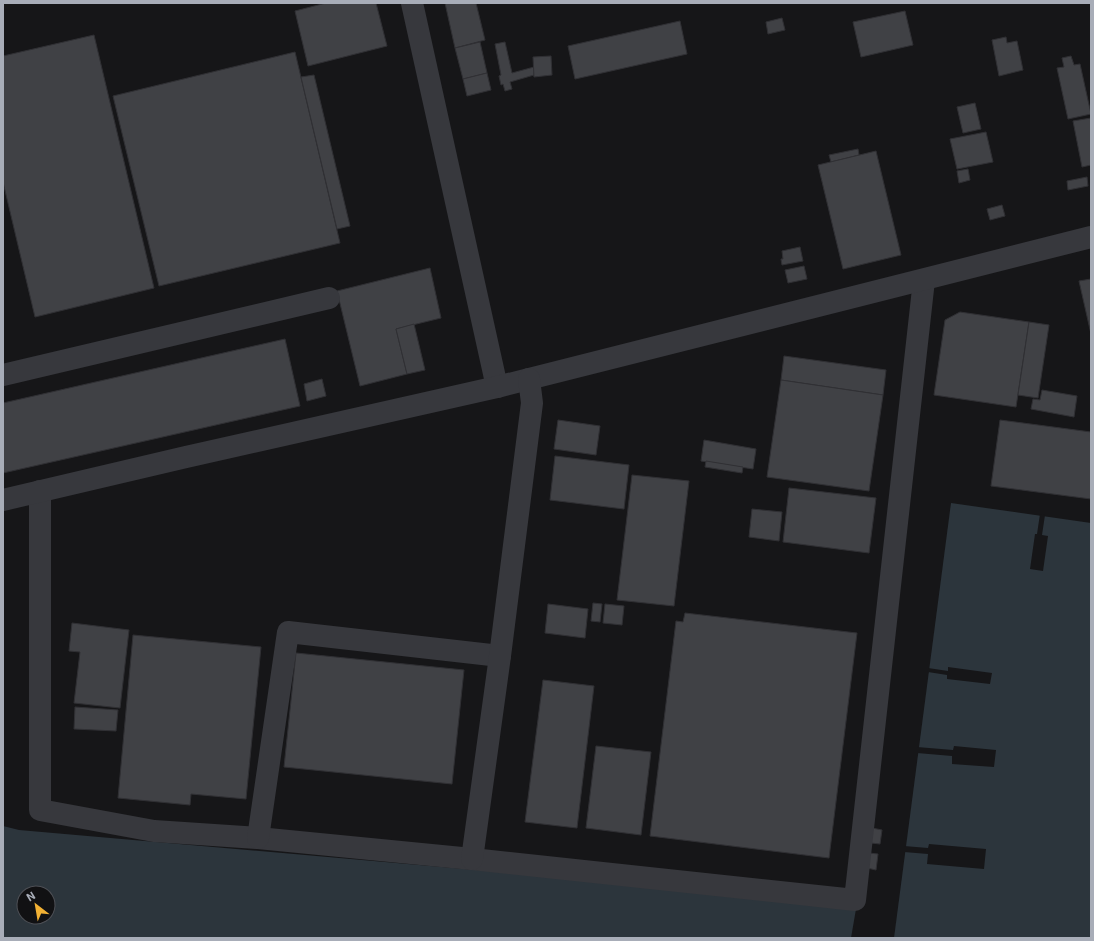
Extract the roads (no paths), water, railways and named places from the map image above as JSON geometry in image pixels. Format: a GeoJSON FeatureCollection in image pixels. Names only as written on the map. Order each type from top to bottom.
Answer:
{"type":"FeatureCollection","features":[{"type":"Feature","properties":{"kind":"street"},"geometry":{"type":"LineString","coordinates":[[412,3],[497,387]]}},
{"type":"Feature","properties":{"kind":"street"},"geometry":{"type":"LineString","coordinates":[[3,500],[497,387],[1091,237]]}},
{"type":"Feature","properties":{"kind":"street"},"geometry":{"type":"LineString","coordinates":[[40,491],[40,810],[154,831],[258,838],[472,859],[855,900],[924,280]]}},
{"type":"Feature","properties":{"kind":"street"},"geometry":{"type":"LineString","coordinates":[[3,375],[329,298]]}},
{"type":"Feature","properties":{"kind":"street"},"geometry":{"type":"LineString","coordinates":[[472,859],[500,656],[532,403],[529,379]]}},
{"type":"Feature","properties":{"kind":"street"},"geometry":{"type":"LineString","coordinates":[[258,838],[288,632],[500,656]]}}]}
